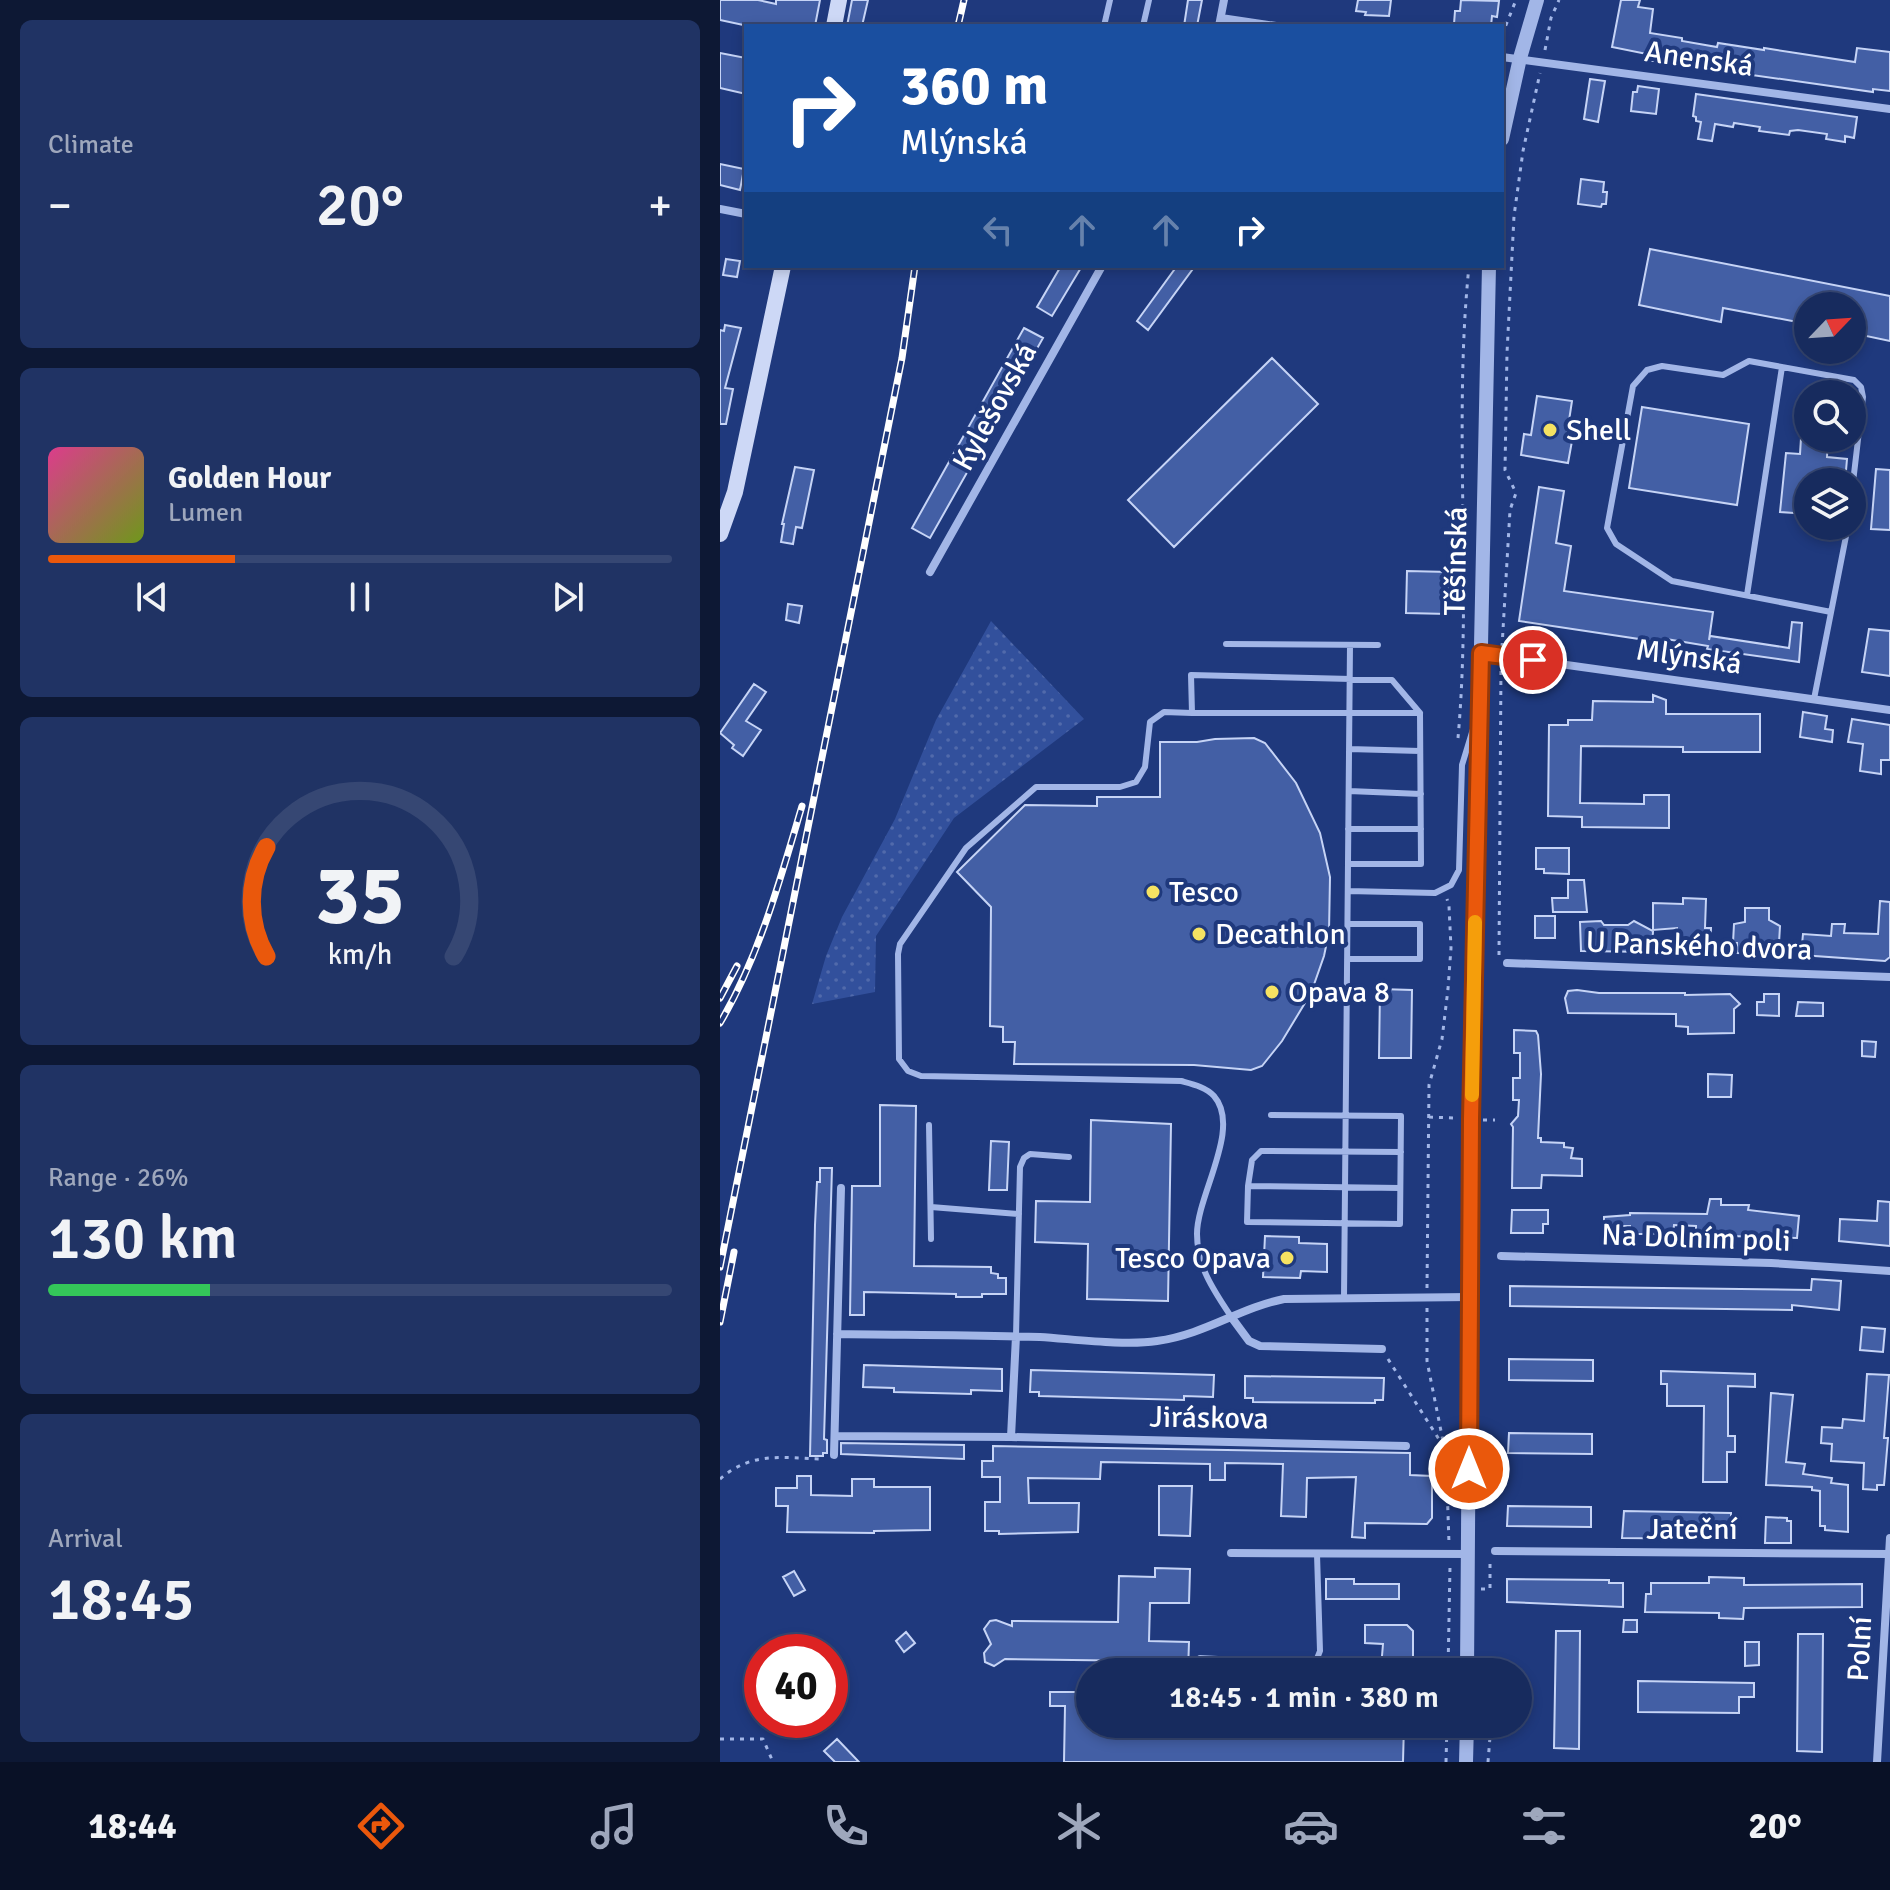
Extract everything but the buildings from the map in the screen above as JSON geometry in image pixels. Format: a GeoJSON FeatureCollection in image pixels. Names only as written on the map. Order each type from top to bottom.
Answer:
{"type":"FeatureCollection","features":[{"type":"Feature","properties":{"kind":"main road"},"geometry":{"type":"LineString","coordinates":[[834,24],[839,0]]}},
{"type":"Feature","properties":{"kind":"main road"},"geometry":{"type":"LineString","coordinates":[[720,534],[735,492],[783,268]]}},
{"type":"Feature","properties":{"kind":"street"},"geometry":{"type":"LineString","coordinates":[[1224,0],[1220,22],[1248,24]]}},
{"type":"Feature","properties":{"kind":"street"},"geometry":{"type":"LineString","coordinates":[[1504,130],[1537,0]]}},
{"type":"Feature","properties":{"kind":"street","name":"Anenská"},"geometry":{"type":"LineString","coordinates":[[1504,57],[1890,109]]}},
{"type":"Feature","properties":{"kind":"street"},"geometry":{"type":"LineString","coordinates":[[720,209],[744,214]]}},
{"type":"Feature","properties":{"kind":"street","name":"Kylešovská"},"geometry":{"type":"LineString","coordinates":[[930,572],[1101,268]]}},
{"type":"Feature","properties":{"kind":"street","name":"Těšínská"},"geometry":{"type":"LineString","coordinates":[[1467,1658],[1479,711],[1489,268]]}},
{"type":"Feature","properties":{"kind":"street","name":"Mlýnská"},"geometry":{"type":"LineString","coordinates":[[1481,653],[1890,710]]}},
{"type":"Feature","properties":{"kind":"street","name":"U Panského dvora"},"geometry":{"type":"LineString","coordinates":[[1503,964],[1890,977]]}},
{"type":"Feature","properties":{"kind":"street"},"geometry":{"type":"LineString","coordinates":[[834,1455],[841,1188]]}},
{"type":"Feature","properties":{"kind":"street","name":"Na Dolním poli"},"geometry":{"type":"LineString","coordinates":[[1501,1256],[1771,1263],[1890,1271]]}},
{"type":"Feature","properties":{"kind":"street"},"geometry":{"type":"LineString","coordinates":[[837,1334],[1016,1336],[1151,1342],[1183,1337],[1255,1306],[1284,1299],[1470,1297]]}},
{"type":"Feature","properties":{"kind":"street"},"geometry":{"type":"LineString","coordinates":[[1232,1318],[1249,1341],[1260,1346],[1382,1349]]}},
{"type":"Feature","properties":{"kind":"street"},"geometry":{"type":"LineString","coordinates":[[1011,1437],[1016,1336]]}},
{"type":"Feature","properties":{"kind":"street","name":"Jiráskova"},"geometry":{"type":"LineString","coordinates":[[835,1436],[1406,1446]]}},
{"type":"Feature","properties":{"kind":"street","name":"Polní"},"geometry":{"type":"LineString","coordinates":[[1877,1762],[1890,1538]]}},
{"type":"Feature","properties":{"kind":"street","name":"Jateční"},"geometry":{"type":"LineString","coordinates":[[1495,1551],[1889,1554]]}},
{"type":"Feature","properties":{"kind":"street"},"geometry":{"type":"LineString","coordinates":[[1231,1553],[1469,1554]]}},
{"type":"Feature","properties":{"kind":"street"},"geometry":{"type":"LineString","coordinates":[[1466,1762],[1467,1738]]}},
{"type":"Feature","properties":{"kind":"lane"},"geometry":{"type":"LineString","coordinates":[[1104,24],[1110,0]]}},
{"type":"Feature","properties":{"kind":"lane"},"geometry":{"type":"LineString","coordinates":[[1143,24],[1149,0]]}},
{"type":"Feature","properties":{"kind":"lane"},"geometry":{"type":"LineString","coordinates":[[1831,612],[1672,581],[1616,544],[1607,528],[1633,386],[1647,370],[1662,366],[1723,375],[1749,361],[1854,380],[1861,387],[1863,397],[1855,468]]}},
{"type":"Feature","properties":{"kind":"lane"},"geometry":{"type":"LineString","coordinates":[[1747,595],[1782,367]]}},
{"type":"Feature","properties":{"kind":"lane"},"geometry":{"type":"LineString","coordinates":[[1814,699],[1845,540]]}},
{"type":"Feature","properties":{"kind":"lane"},"geometry":{"type":"LineString","coordinates":[[1226,644],[1378,645]]}},
{"type":"Feature","properties":{"kind":"lane"},"geometry":{"type":"LineString","coordinates":[[1344,1298],[1350,645]]}},
{"type":"Feature","properties":{"kind":"lane"},"geometry":{"type":"LineString","coordinates":[[1192,713],[1191,675],[1392,680],[1420,713],[1421,864],[1348,864]]}},
{"type":"Feature","properties":{"kind":"lane"},"geometry":{"type":"LineString","coordinates":[[1348,891],[1435,893],[1451,885],[1459,870],[1462,765],[1479,711]]}},
{"type":"Feature","properties":{"kind":"lane"},"geometry":{"type":"LineString","coordinates":[[1232,1318],[1207,1279],[1198,1250],[1198,1217],[1224,1128],[1222,1110],[1213,1094],[1181,1081],[921,1076],[908,1071],[899,1059],[900,944],[966,848],[1036,787],[1120,787],[1136,782],[1145,767],[1150,722],[1164,712],[1420,713]]}},
{"type":"Feature","properties":{"kind":"lane"},"geometry":{"type":"LineString","coordinates":[[1349,749],[1420,751]]}},
{"type":"Feature","properties":{"kind":"lane"},"geometry":{"type":"LineString","coordinates":[[1349,791],[1421,794]]}},
{"type":"Feature","properties":{"kind":"lane"},"geometry":{"type":"LineString","coordinates":[[1348,829],[1421,829]]}},
{"type":"Feature","properties":{"kind":"lane"},"geometry":{"type":"LineString","coordinates":[[1347,959],[1420,959],[1420,924],[1348,924]]}},
{"type":"Feature","properties":{"kind":"lane"},"geometry":{"type":"LineString","coordinates":[[1271,1115],[1401,1116],[1401,1152],[1400,1224],[1247,1222],[1252,1160],[1261,1151],[1401,1152]]}},
{"type":"Feature","properties":{"kind":"lane"},"geometry":{"type":"LineString","coordinates":[[929,1125],[931,1239]]}},
{"type":"Feature","properties":{"kind":"lane"},"geometry":{"type":"LineString","coordinates":[[1016,1336],[1020,1167],[1030,1154],[1069,1157]]}},
{"type":"Feature","properties":{"kind":"lane"},"geometry":{"type":"LineString","coordinates":[[1248,1186],[1400,1188]]}},
{"type":"Feature","properties":{"kind":"lane"},"geometry":{"type":"LineString","coordinates":[[931,1207],[1019,1214]]}},
{"type":"Feature","properties":{"kind":"lane"},"geometry":{"type":"LineString","coordinates":[[1317,1554],[1320,1651],[1317,1658]]}},
{"type":"Feature","properties":{"kind":"path"},"geometry":{"type":"LineString","coordinates":[[1504,30],[1516,0]]}},
{"type":"Feature","properties":{"kind":"path"},"geometry":{"type":"LineString","coordinates":[[1503,964],[1502,656],[1510,510],[1516,493],[1505,470],[1511,252],[1523,151],[1551,18],[1559,0]]}},
{"type":"Feature","properties":{"kind":"path"},"geometry":{"type":"LineString","coordinates":[[1457,749],[1461,653],[1462,335],[1469,268]]}},
{"type":"Feature","properties":{"kind":"path"},"geometry":{"type":"LineString","coordinates":[[1443,891],[1449,906],[1451,948],[1442,1039],[1429,1085],[1427,1361],[1445,1449],[1450,1554],[1448,1658]]}},
{"type":"Feature","properties":{"kind":"path"},"geometry":{"type":"LineString","coordinates":[[1382,1349],[1445,1449]]}},
{"type":"Feature","properties":{"kind":"path"},"geometry":{"type":"LineString","coordinates":[[720,1479],[734,1467],[762,1458],[827,1459],[834,1455]]}},
{"type":"Feature","properties":{"kind":"path"},"geometry":{"type":"LineString","coordinates":[[1446,1762],[1447,1738]]}},
{"type":"Feature","properties":{"kind":"path"},"geometry":{"type":"LineString","coordinates":[[1488,1762],[1490,1738]]}},
{"type":"Feature","properties":{"kind":"path"},"geometry":{"type":"LineString","coordinates":[[720,1739],[763,1739],[773,1762]]}},
{"type":"Feature","properties":{"kind":"shaded area"},"geometry":{"type":"Polygon","coordinates":[[[991,621],[1084,719],[954,818],[876,936],[875,992],[812,1004],[826,956],[842,917],[895,819],[936,720],[991,621]]]}},
{"type":"Feature","properties":{"kind":"railway"},"geometry":{"type":"LineString","coordinates":[[958,24],[964,0]]}},
{"type":"Feature","properties":{"kind":"railway"},"geometry":{"type":"LineString","coordinates":[[720,1267],[902,358],[915,268]]}},
{"type":"Feature","properties":{"kind":"railway"},"geometry":{"type":"LineString","coordinates":[[720,1023],[757,945],[802,806]]}},
{"type":"Feature","properties":{"kind":"railway"},"geometry":{"type":"LineString","coordinates":[[720,998],[737,966]]}},
{"type":"Feature","properties":{"kind":"railway"},"geometry":{"type":"LineString","coordinates":[[720,1322],[734,1252]]}},
{"type":"Feature","properties":{"kind":"slow traffic"},"geometry":{"type":"LineString","coordinates":[[1472,1095],[1475,922]]}},
{"type":"Feature","properties":{"kind":"place","name":"Shell"},"geometry":{"type":"Point","coordinates":[1550,430]}},
{"type":"Feature","properties":{"kind":"place","name":"Tesco"},"geometry":{"type":"Point","coordinates":[1153,892]}},
{"type":"Feature","properties":{"kind":"place","name":"Decathlon"},"geometry":{"type":"Point","coordinates":[1199,934]}},
{"type":"Feature","properties":{"kind":"place","name":"Opava 8"},"geometry":{"type":"Point","coordinates":[1272,992]}},
{"type":"Feature","properties":{"kind":"place","name":"Tesco Opava"},"geometry":{"type":"Point","coordinates":[1287,1258]}},
{"type":"Feature","properties":{"kind":"route"},"geometry":{"type":"LineString","coordinates":[[1469,1469],[1471,1119],[1481,653],[1533,660]]}}]}
